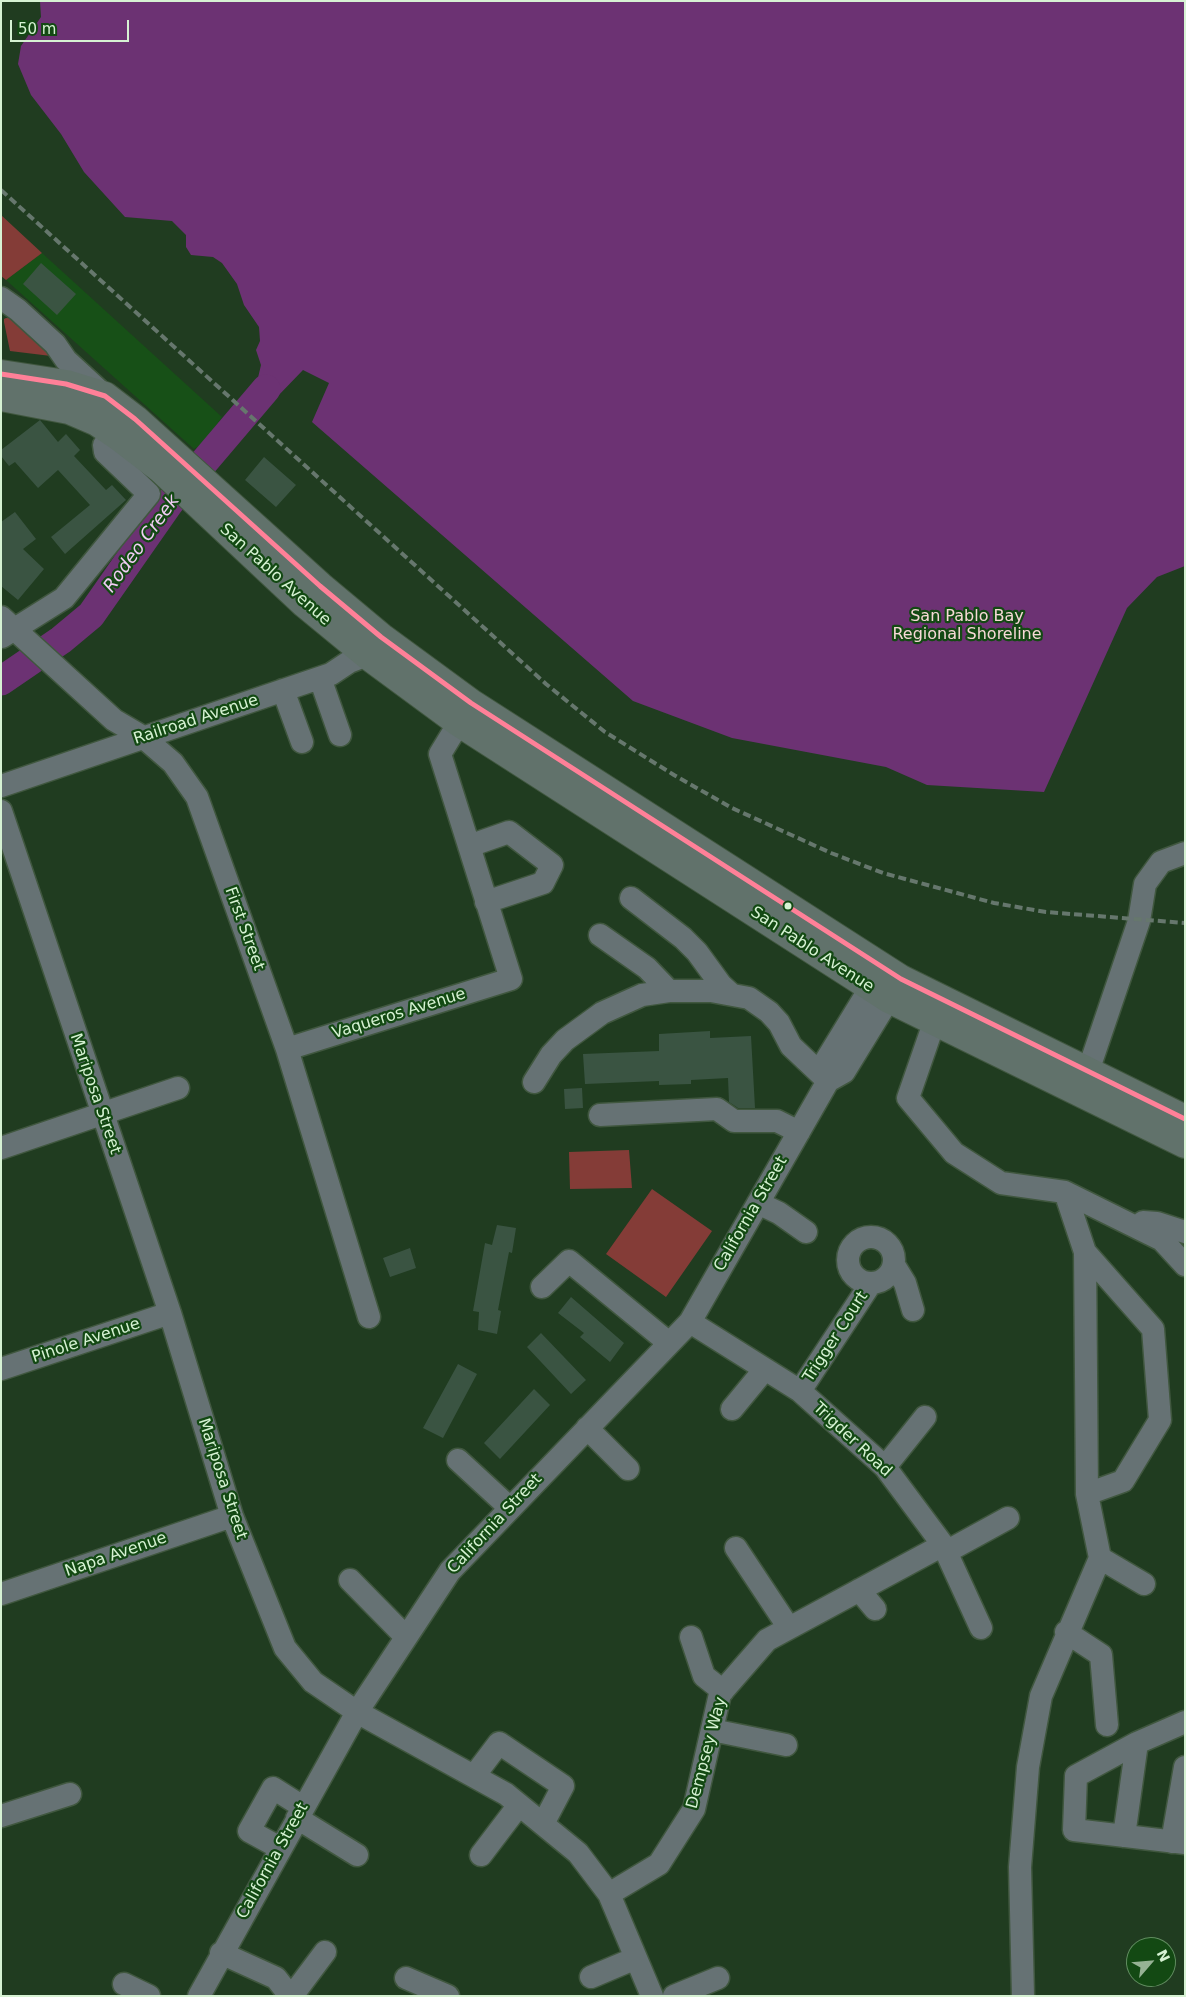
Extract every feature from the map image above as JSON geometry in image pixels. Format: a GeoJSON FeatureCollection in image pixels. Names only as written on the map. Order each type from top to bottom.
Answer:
{"type":"FeatureCollection","features":[{"type":"Feature","properties":{"kind":"main road"},"geometry":{"type":"LineString","coordinates":[[1,374],[66,384],[104,396]]}},
{"type":"Feature","properties":{"kind":"main road","name":"San Pablo Avenue"},"geometry":{"type":"LineString","coordinates":[[104,396],[135,418],[169,463],[212,504],[303,571],[374,646],[464,713],[886,983],[935,1020],[1084,1083],[1185,1119]]}},
{"type":"Feature","properties":{"kind":"main road","name":"San Pablo Avenue"},"geometry":{"type":"LineString","coordinates":[[1,397],[69,410],[169,463]]}},
{"type":"Feature","properties":{"kind":"main road","name":"San Pablo Avenue"},"geometry":{"type":"LineString","coordinates":[[886,983],[1084,1083],[1185,1144]]}},
{"type":"Feature","properties":{"kind":"street","name":"San Pablo Avenue"},"geometry":{"type":"LineString","coordinates":[[1,298],[18,310],[55,344],[66,360],[104,396]]}},
{"type":"Feature","properties":{"kind":"street"},"geometry":{"type":"LineString","coordinates":[[5,628],[64,598],[149,494],[105,452],[105,428]]}},
{"type":"Feature","properties":{"kind":"street","name":"First Street"},"geometry":{"type":"LineString","coordinates":[[5,628],[39,652],[114,720],[143,737],[173,763],[196,797],[287,1049],[369,1317]]}},
{"type":"Feature","properties":{"kind":"street","name":"Railroad Avenue"},"geometry":{"type":"LineString","coordinates":[[1,786],[320,678],[374,646]]}},
{"type":"Feature","properties":{"kind":"street"},"geometry":{"type":"LineString","coordinates":[[320,678],[340,736]]}},
{"type":"Feature","properties":{"kind":"street"},"geometry":{"type":"LineString","coordinates":[[284,690],[302,742]]}},
{"type":"Feature","properties":{"kind":"street"},"geometry":{"type":"LineString","coordinates":[[464,713],[440,754],[486,902],[543,883],[552,865],[509,832],[469,846]]}},
{"type":"Feature","properties":{"kind":"street","name":"Mariposa Street"},"geometry":{"type":"LineString","coordinates":[[1,811],[170,1313],[232,1516],[285,1648],[313,1682],[357,1712],[506,1794],[578,1853],[609,1894],[652,1996]]}},
{"type":"Feature","properties":{"kind":"street"},"geometry":{"type":"LineString","coordinates":[[1084,1083],[1139,921],[1144,884],[1161,862],[1185,853]]}},
{"type":"Feature","properties":{"kind":"street"},"geometry":{"type":"LineString","coordinates":[[630,898],[683,938],[698,952],[721,985],[731,994]]}},
{"type":"Feature","properties":{"kind":"street","name":"Vaqueros Avenue"},"geometry":{"type":"LineString","coordinates":[[287,1049],[511,980],[486,902]]}},
{"type":"Feature","properties":{"kind":"street"},"geometry":{"type":"LineString","coordinates":[[600,935],[648,968],[669,991]]}},
{"type":"Feature","properties":{"kind":"street"},"geometry":{"type":"LineString","coordinates":[[828,1081],[825,1062],[886,983]]}},
{"type":"Feature","properties":{"kind":"street"},"geometry":{"type":"LineString","coordinates":[[534,1082],[551,1054],[565,1040],[602,1013],[616,1004],[642,995],[669,991],[731,994],[749,998],[769,1012],[779,1022],[791,1046],[828,1081]]}},
{"type":"Feature","properties":{"kind":"street"},"geometry":{"type":"LineString","coordinates":[[935,1020],[908,1098],[954,1153],[1001,1183],[1065,1192],[1162,1240],[1185,1264]]}},
{"type":"Feature","properties":{"kind":"street","name":"California Street"},"geometry":{"type":"LineString","coordinates":[[199,1996],[221,1953],[357,1712],[450,1571],[690,1322],[828,1081]]}},
{"type":"Feature","properties":{"kind":"street"},"geometry":{"type":"LineString","coordinates":[[1,1148],[178,1088]]}},
{"type":"Feature","properties":{"kind":"street"},"geometry":{"type":"LineString","coordinates":[[600,1116],[717,1109],[734,1121],[777,1122],[798,1132]]}},
{"type":"Feature","properties":{"kind":"street"},"geometry":{"type":"LineString","coordinates":[[1023,1996],[1020,1867],[1028,1767],[1041,1696],[1066,1632],[1100,1558],[1088,1494],[1085,1252],[1065,1192]]}},
{"type":"Feature","properties":{"kind":"street"},"geometry":{"type":"LineString","coordinates":[[758,1203],[779,1213],[806,1232]]}},
{"type":"Feature","properties":{"kind":"street"},"geometry":{"type":"LineString","coordinates":[[1124,1221],[1157,1223],[1185,1232]]}},
{"type":"Feature","properties":{"kind":"street","name":"Trigger Court"},"geometry":{"type":"LineString","coordinates":[[800,1391],[871,1283],[885,1278],[894,1265],[894,1257],[887,1244],[874,1237],[860,1240],[850,1251],[849,1266],[857,1278],[871,1283]]}},
{"type":"Feature","properties":{"kind":"street"},"geometry":{"type":"LineString","coordinates":[[1085,1252],[1153,1329],[1160,1420],[1122,1481],[1088,1494]]}},
{"type":"Feature","properties":{"kind":"street"},"geometry":{"type":"LineString","coordinates":[[542,1287],[570,1261],[669,1343]]}},
{"type":"Feature","properties":{"kind":"street"},"geometry":{"type":"LineString","coordinates":[[894,1265],[905,1283],[913,1310]]}},
{"type":"Feature","properties":{"kind":"street","name":"Pinole Avenue"},"geometry":{"type":"LineString","coordinates":[[1,1369],[170,1313]]}},
{"type":"Feature","properties":{"kind":"street","name":"Trigder Road"},"geometry":{"type":"LineString","coordinates":[[690,1322],[800,1391],[885,1467],[944,1548],[981,1628]]}},
{"type":"Feature","properties":{"kind":"street"},"geometry":{"type":"LineString","coordinates":[[732,1409],[765,1369]]}},
{"type":"Feature","properties":{"kind":"street"},"geometry":{"type":"LineString","coordinates":[[885,1467],[925,1417]]}},
{"type":"Feature","properties":{"kind":"street"},"geometry":{"type":"LineString","coordinates":[[587,1428],[628,1469]]}},
{"type":"Feature","properties":{"kind":"street"},"geometry":{"type":"LineString","coordinates":[[458,1460],[510,1508]]}},
{"type":"Feature","properties":{"kind":"street","name":"Napa Avenue"},"geometry":{"type":"LineString","coordinates":[[1,1594],[232,1516]]}},
{"type":"Feature","properties":{"kind":"street","name":"Dempsey Way"},"geometry":{"type":"LineString","coordinates":[[609,1894],[659,1864],[694,1809],[720,1694],[767,1640],[859,1590],[1008,1518]]}},
{"type":"Feature","properties":{"kind":"street"},"geometry":{"type":"LineString","coordinates":[[736,1548],[789,1628]]}},
{"type":"Feature","properties":{"kind":"street"},"geometry":{"type":"LineString","coordinates":[[1100,1558],[1144,1584]]}},
{"type":"Feature","properties":{"kind":"street"},"geometry":{"type":"LineString","coordinates":[[350,1580],[406,1637]]}},
{"type":"Feature","properties":{"kind":"street"},"geometry":{"type":"LineString","coordinates":[[859,1590],[873,1612]]}},
{"type":"Feature","properties":{"kind":"street"},"geometry":{"type":"LineString","coordinates":[[1066,1632],[1101,1655],[1107,1725]]}},
{"type":"Feature","properties":{"kind":"street"},"geometry":{"type":"LineString","coordinates":[[691,1637],[704,1676],[723,1691]]}},
{"type":"Feature","properties":{"kind":"street"},"geometry":{"type":"LineString","coordinates":[[1185,1722],[1137,1743],[1076,1776],[1074,1830],[1178,1842],[1185,1767]]}},
{"type":"Feature","properties":{"kind":"street"},"geometry":{"type":"LineString","coordinates":[[712,1730],[786,1745]]}},
{"type":"Feature","properties":{"kind":"street"},"geometry":{"type":"LineString","coordinates":[[1124,1836],[1137,1743]]}},
{"type":"Feature","properties":{"kind":"street"},"geometry":{"type":"LineString","coordinates":[[474,1776],[499,1744],[563,1786],[543,1824]]}},
{"type":"Feature","properties":{"kind":"street"},"geometry":{"type":"LineString","coordinates":[[280,1848],[249,1831],[273,1788],[300,1812],[357,1855]]}},
{"type":"Feature","properties":{"kind":"street"},"geometry":{"type":"LineString","coordinates":[[1,1816],[70,1794]]}},
{"type":"Feature","properties":{"kind":"street"},"geometry":{"type":"LineString","coordinates":[[481,1855],[519,1805]]}},
{"type":"Feature","properties":{"kind":"street"},"geometry":{"type":"LineString","coordinates":[[221,1953],[276,1978],[291,1996],[325,1952]]}},
{"type":"Feature","properties":{"kind":"street"},"geometry":{"type":"LineString","coordinates":[[591,1977],[636,1958]]}},
{"type":"Feature","properties":{"kind":"street"},"geometry":{"type":"LineString","coordinates":[[406,1978],[448,1996]]}},
{"type":"Feature","properties":{"kind":"street"},"geometry":{"type":"LineString","coordinates":[[674,1996],[718,1978]]}},
{"type":"Feature","properties":{"kind":"street"},"geometry":{"type":"LineString","coordinates":[[124,1984],[148,1996]]}},
{"type":"Feature","properties":{"kind":"shaded area"},"geometry":{"type":"Polygon","coordinates":[[[40,1],[1185,1],[1185,566],[1157,577],[1127,608],[1044,792],[927,785],[886,767],[732,738],[633,701],[312,422],[329,383],[303,370],[276,398],[257,382],[261,365],[256,350],[260,341],[259,327],[244,305],[237,284],[222,263],[213,257],[191,255],[186,247],[186,235],[172,221],[125,217],[84,172],[61,134],[31,95],[18,64],[21,46],[41,17],[40,1]]]}},
{"type":"Feature","properties":{"kind":"shaded area"},"geometry":{"type":"Polygon","coordinates":[[[1,215],[42,253],[6,280],[1,276],[1,215]]]}},
{"type":"Feature","properties":{"kind":"shaded area"},"geometry":{"type":"Polygon","coordinates":[[[42,253],[222,417],[203,444],[194,449],[6,280],[42,253]]]}},
{"type":"Feature","properties":{"kind":"shaded area"},"geometry":{"type":"Polygon","coordinates":[[[6,318],[9,318],[51,356],[10,351],[4,322],[6,318]]]}},
{"type":"Feature","properties":{"kind":"shaded area"},"geometry":{"type":"Polygon","coordinates":[[[629,1150],[632,1188],[570,1189],[569,1152],[629,1150]]]}},
{"type":"Feature","properties":{"kind":"shaded area"},"geometry":{"type":"Polygon","coordinates":[[[652,1189],[712,1231],[666,1297],[606,1254],[652,1189]]]}},
{"type":"Feature","properties":{"kind":"building"},"geometry":{"type":"Polygon","coordinates":[[[41,263],[76,294],[57,315],[23,284],[41,263]]]}},
{"type":"Feature","properties":{"kind":"building"},"geometry":{"type":"Polygon","coordinates":[[[40,420],[58,442],[66,434],[80,450],[74,456],[106,490],[112,485],[126,500],[65,554],[51,537],[90,505],[58,470],[38,488],[15,462],[9,466],[1,456],[1,450],[40,420]]]}},
{"type":"Feature","properties":{"kind":"building"},"geometry":{"type":"Polygon","coordinates":[[[264,457],[296,485],[276,507],[245,480],[264,457]]]}},
{"type":"Feature","properties":{"kind":"building"},"geometry":{"type":"Polygon","coordinates":[[[15,512],[36,539],[23,549],[44,569],[18,600],[1,586],[1,522],[15,512]]]}},
{"type":"Feature","properties":{"kind":"building"},"geometry":{"type":"Polygon","coordinates":[[[710,1031],[710,1038],[751,1036],[755,1108],[738,1108],[729,1102],[728,1078],[691,1080],[691,1084],[659,1085],[659,1081],[585,1084],[583,1054],[659,1051],[659,1034],[710,1031]]]}},
{"type":"Feature","properties":{"kind":"building"},"geometry":{"type":"Polygon","coordinates":[[[582,1088],[583,1108],[565,1109],[564,1089],[582,1088]]]}},
{"type":"Feature","properties":{"kind":"building"},"geometry":{"type":"Polygon","coordinates":[[[497,1225],[516,1228],[512,1253],[509,1252],[498,1310],[501,1311],[497,1334],[478,1330],[479,1312],[473,1311],[485,1243],[492,1245],[497,1225]]]}},
{"type":"Feature","properties":{"kind":"building"},"geometry":{"type":"Polygon","coordinates":[[[410,1248],[416,1268],[390,1277],[383,1258],[410,1248]]]}},
{"type":"Feature","properties":{"kind":"building"},"geometry":{"type":"Polygon","coordinates":[[[571,1297],[624,1343],[610,1362],[580,1337],[584,1333],[558,1313],[571,1297]]]}},
{"type":"Feature","properties":{"kind":"building"},"geometry":{"type":"Polygon","coordinates":[[[541,1333],[586,1380],[571,1394],[527,1347],[541,1333]]]}},
{"type":"Feature","properties":{"kind":"building"},"geometry":{"type":"Polygon","coordinates":[[[458,1364],[477,1374],[443,1438],[423,1428],[458,1364]]]}},
{"type":"Feature","properties":{"kind":"building"},"geometry":{"type":"Polygon","coordinates":[[[534,1389],[550,1405],[500,1459],[484,1443],[534,1389]]]}},
{"type":"Feature","properties":{"kind":"waterway","name":"Rodeo Creek"},"geometry":{"type":"LineString","coordinates":[[1,681],[61,640],[91,615],[170,502],[266,389]]}},
{"type":"Feature","properties":{"kind":"railway"},"geometry":{"type":"LineString","coordinates":[[1,190],[546,684],[605,732],[674,775],[732,808],[831,853],[883,873],[994,903],[1046,912],[1185,923]]}},
{"type":"Feature","properties":{"kind":"transit line"},"geometry":{"type":"LineString","coordinates":[[1,374],[66,384],[105,396],[135,419],[320,586],[381,637],[471,703],[901,979],[1185,1119]]}},
{"type":"Feature","properties":{"kind":"park label","name":"San Pablo Bay Regional Shoreline"},"geometry":{"type":"Point","coordinates":[967,626]}}]}
